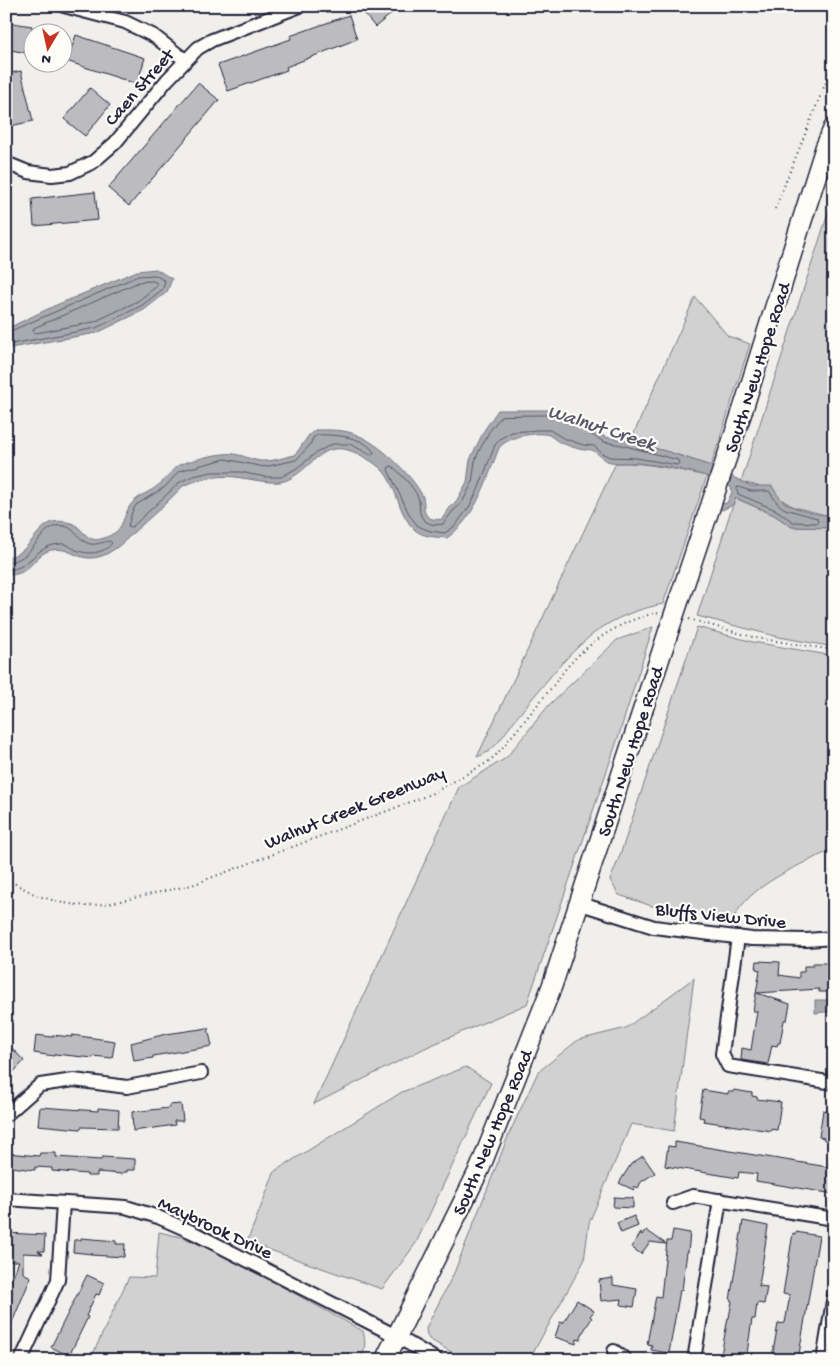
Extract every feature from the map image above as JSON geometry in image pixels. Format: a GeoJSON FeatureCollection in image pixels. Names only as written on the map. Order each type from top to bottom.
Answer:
{"type":"FeatureCollection","features":[{"type":"Feature","properties":{"kind":"main road","name":"South New Hope Road"},"geometry":{"type":"LineString","coordinates":[[385,1360],[480,1168],[552,986],[834,127]]}},
{"type":"Feature","properties":{"kind":"street"},"geometry":{"type":"LineString","coordinates":[[64,6],[125,22],[154,36],[185,60]]}},
{"type":"Feature","properties":{"kind":"street","name":"Caen Street"},"geometry":{"type":"LineString","coordinates":[[6,163],[28,172],[52,175],[70,173],[93,162],[115,143],[185,60],[198,48],[212,40],[300,6]]}},
{"type":"Feature","properties":{"kind":"street","name":"Bluffs View Drive"},"geometry":{"type":"LineString","coordinates":[[578,903],[654,927],[738,937],[806,940],[834,938]]}},
{"type":"Feature","properties":{"kind":"street"},"geometry":{"type":"LineString","coordinates":[[738,937],[722,1054],[728,1066],[834,1082]]}},
{"type":"Feature","properties":{"kind":"street"},"geometry":{"type":"LineString","coordinates":[[6,1115],[40,1085],[74,1080],[127,1087],[201,1073]]}},
{"type":"Feature","properties":{"kind":"street"},"geometry":{"type":"LineString","coordinates":[[673,1203],[693,1196],[834,1219]]}},
{"type":"Feature","properties":{"kind":"street","name":"Maybrook Drive"},"geometry":{"type":"LineString","coordinates":[[6,1199],[126,1207],[158,1217],[192,1232],[396,1336],[437,1360]]}},
{"type":"Feature","properties":{"kind":"street"},"geometry":{"type":"LineString","coordinates":[[694,1360],[720,1200]]}},
{"type":"Feature","properties":{"kind":"street"},"geometry":{"type":"LineString","coordinates":[[21,1360],[58,1280],[63,1203]]}},
{"type":"Feature","properties":{"kind":"street"},"geometry":{"type":"LineString","coordinates":[[823,1360],[834,1295]]}},
{"type":"Feature","properties":{"kind":"street"},"geometry":{"type":"LineString","coordinates":[[614,1351],[626,1360]]}},
{"type":"Feature","properties":{"kind":"path"},"geometry":{"type":"LineString","coordinates":[[776,209],[834,62]]}},
{"type":"Feature","properties":{"kind":"path","name":"Walnut Creek Greenway"},"geometry":{"type":"LineString","coordinates":[[6,879],[38,896],[63,903],[86,906],[111,903],[192,885],[416,800],[479,768],[496,755],[572,661],[587,648],[626,623],[646,615],[661,613]]}},
{"type":"Feature","properties":{"kind":"path"},"geometry":{"type":"LineString","coordinates":[[682,617],[756,638],[834,650]]}},
{"type":"Feature","properties":{"kind":"path"},"geometry":{"type":"LineString","coordinates":[[830,871],[834,869]]}},
{"type":"Feature","properties":{"kind":"shaded area"},"geometry":{"type":"Polygon","coordinates":[[[834,195],[834,515],[830,516],[794,507],[759,486],[741,482],[834,195]]]}},
{"type":"Feature","properties":{"kind":"shaded area"},"geometry":{"type":"Polygon","coordinates":[[[695,297],[728,336],[750,344],[711,466],[630,442],[695,297]]]}},
{"type":"Feature","properties":{"kind":"shaded area"},"geometry":{"type":"Polygon","coordinates":[[[616,463],[650,465],[707,476],[663,604],[625,616],[591,635],[556,670],[494,747],[477,757],[616,463]]]}},
{"type":"Feature","properties":{"kind":"shaded area"},"geometry":{"type":"Polygon","coordinates":[[[735,498],[774,515],[792,527],[834,528],[834,647],[779,637],[697,616],[735,498]]]}},
{"type":"Feature","properties":{"kind":"shaded area"},"geometry":{"type":"Polygon","coordinates":[[[653,627],[618,738],[527,1004],[427,1047],[314,1104],[459,787],[506,758],[549,705],[617,640],[653,627]]]}},
{"type":"Feature","properties":{"kind":"shaded area"},"geometry":{"type":"Polygon","coordinates":[[[697,627],[753,642],[834,656],[834,849],[792,869],[763,886],[741,907],[733,919],[655,907],[619,895],[610,880],[697,627]]]}},
{"type":"Feature","properties":{"kind":"shaded area"},"geometry":{"type":"Polygon","coordinates":[[[694,978],[674,1131],[631,1124],[589,1223],[584,1261],[529,1360],[465,1360],[429,1339],[426,1328],[454,1273],[509,1134],[538,1072],[578,1040],[626,1028],[694,978]]]}},
{"type":"Feature","properties":{"kind":"shaded area"},"geometry":{"type":"Polygon","coordinates":[[[466,1067],[491,1083],[416,1243],[382,1289],[247,1242],[275,1171],[402,1092],[466,1067]]]}},
{"type":"Feature","properties":{"kind":"shaded area"},"geometry":{"type":"Polygon","coordinates":[[[159,1232],[181,1237],[215,1250],[363,1331],[365,1346],[361,1360],[90,1360],[129,1277],[155,1278],[159,1232]]]}},
{"type":"Feature","properties":{"kind":"water"},"geometry":{"type":"Polygon","coordinates":[[[156,269],[172,279],[167,292],[144,310],[97,333],[10,348],[6,351],[6,329],[54,306],[137,271],[156,269]]]}},
{"type":"Feature","properties":{"kind":"water"},"geometry":{"type":"Polygon","coordinates":[[[498,410],[554,410],[566,413],[605,437],[669,452],[711,466],[751,486],[772,486],[788,505],[816,514],[834,515],[834,528],[792,527],[774,515],[736,498],[733,505],[722,510],[719,508],[720,504],[727,503],[732,492],[731,487],[710,477],[673,468],[608,461],[592,450],[576,448],[558,442],[549,435],[537,434],[515,438],[499,448],[485,485],[473,509],[447,538],[426,535],[415,530],[405,518],[391,483],[381,469],[354,452],[345,449],[335,449],[322,454],[295,476],[280,482],[266,482],[227,476],[190,483],[183,486],[124,542],[107,554],[86,558],[67,551],[51,550],[44,553],[21,572],[6,575],[6,557],[21,552],[41,530],[53,522],[63,521],[73,524],[95,540],[105,538],[119,529],[133,502],[158,486],[177,466],[214,455],[232,454],[262,461],[295,455],[309,435],[315,430],[347,432],[366,439],[375,445],[394,460],[417,487],[423,497],[424,511],[428,517],[442,519],[457,500],[467,482],[470,460],[485,429],[498,410]]]}},
{"type":"Feature","properties":{"kind":"water"},"geometry":{"type":"Polygon","coordinates":[[[815,1000],[834,1000],[834,1011],[815,1013],[815,1000]]]}},
{"type":"Feature","properties":{"kind":"building"},"geometry":{"type":"Polygon","coordinates":[[[358,6],[401,6],[375,27],[358,6]]]}},
{"type":"Feature","properties":{"kind":"building"},"geometry":{"type":"Polygon","coordinates":[[[349,15],[357,39],[286,67],[287,70],[228,91],[218,65],[291,39],[290,36],[349,15]]]}},
{"type":"Feature","properties":{"kind":"building"},"geometry":{"type":"Polygon","coordinates":[[[6,22],[22,24],[22,52],[6,49],[6,22]]]}},
{"type":"Feature","properties":{"kind":"building"},"geometry":{"type":"Polygon","coordinates":[[[76,35],[145,58],[137,84],[72,63],[72,47],[76,35]]]}},
{"type":"Feature","properties":{"kind":"building"},"geometry":{"type":"Polygon","coordinates":[[[21,71],[33,121],[6,127],[6,74],[21,71]]]}},
{"type":"Feature","properties":{"kind":"building"},"geometry":{"type":"Polygon","coordinates":[[[198,83],[219,100],[129,206],[108,188],[198,83]]]}},
{"type":"Feature","properties":{"kind":"building"},"geometry":{"type":"Polygon","coordinates":[[[90,88],[110,105],[85,136],[64,119],[90,88]]]}},
{"type":"Feature","properties":{"kind":"building"},"geometry":{"type":"Polygon","coordinates":[[[95,192],[98,220],[34,226],[32,199],[95,192]]]}},
{"type":"Feature","properties":{"kind":"building"},"geometry":{"type":"Polygon","coordinates":[[[757,961],[780,962],[779,975],[799,978],[799,972],[804,972],[804,966],[813,966],[813,963],[834,965],[834,992],[819,992],[819,989],[757,993],[790,1004],[787,1020],[784,1020],[780,1043],[777,1046],[772,1045],[768,1064],[741,1060],[742,1048],[751,1050],[757,1011],[753,1011],[760,970],[756,969],[757,961]]]}},
{"type":"Feature","properties":{"kind":"building"},"geometry":{"type":"Polygon","coordinates":[[[208,1028],[212,1046],[134,1061],[131,1043],[166,1034],[208,1028]]]}},
{"type":"Feature","properties":{"kind":"building"},"geometry":{"type":"Polygon","coordinates":[[[36,1035],[72,1037],[72,1035],[115,1041],[112,1058],[55,1054],[54,1056],[34,1053],[36,1035]]]}},
{"type":"Feature","properties":{"kind":"building"},"geometry":{"type":"Polygon","coordinates":[[[12,1048],[24,1061],[6,1080],[6,1054],[12,1048]]]}},
{"type":"Feature","properties":{"kind":"building"},"geometry":{"type":"Polygon","coordinates":[[[703,1090],[728,1094],[728,1092],[733,1092],[734,1090],[752,1093],[752,1096],[757,1097],[757,1099],[781,1102],[777,1130],[771,1129],[771,1131],[703,1121],[704,1118],[699,1117],[703,1090]]]}},
{"type":"Feature","properties":{"kind":"building"},"geometry":{"type":"Polygon","coordinates":[[[181,1104],[183,1121],[174,1121],[175,1125],[133,1131],[132,1112],[169,1108],[169,1105],[181,1104]]]}},
{"type":"Feature","properties":{"kind":"building"},"geometry":{"type":"Polygon","coordinates":[[[40,1107],[98,1111],[98,1108],[119,1110],[118,1128],[81,1127],[80,1129],[38,1125],[40,1107]]]}},
{"type":"Feature","properties":{"kind":"building"},"geometry":{"type":"Polygon","coordinates":[[[823,1110],[834,1112],[834,1142],[819,1137],[823,1110]]]}},
{"type":"Feature","properties":{"kind":"building"},"geometry":{"type":"Polygon","coordinates":[[[675,1142],[834,1168],[834,1194],[756,1181],[757,1174],[739,1172],[738,1178],[665,1166],[668,1146],[675,1147],[675,1142]]]}},
{"type":"Feature","properties":{"kind":"building"},"geometry":{"type":"Polygon","coordinates":[[[6,1153],[39,1156],[40,1153],[56,1153],[56,1157],[101,1160],[102,1157],[135,1159],[135,1170],[127,1170],[127,1172],[122,1174],[97,1172],[97,1176],[87,1176],[87,1174],[52,1171],[52,1168],[35,1167],[35,1170],[26,1169],[6,1166],[6,1153]]]}},
{"type":"Feature","properties":{"kind":"building"},"geometry":{"type":"Polygon","coordinates":[[[643,1156],[655,1173],[641,1182],[638,1188],[634,1186],[634,1190],[619,1183],[631,1164],[643,1156]]]}},
{"type":"Feature","properties":{"kind":"building"},"geometry":{"type":"Polygon","coordinates":[[[614,1197],[633,1198],[633,1208],[613,1207],[614,1197]]]}},
{"type":"Feature","properties":{"kind":"building"},"geometry":{"type":"Polygon","coordinates":[[[634,1216],[638,1226],[621,1233],[617,1223],[634,1216]]]}},
{"type":"Feature","properties":{"kind":"building"},"geometry":{"type":"Polygon","coordinates":[[[743,1221],[768,1226],[759,1286],[767,1287],[764,1304],[757,1303],[755,1319],[752,1319],[746,1360],[720,1360],[732,1301],[730,1300],[743,1221]]]}},
{"type":"Feature","properties":{"kind":"building"},"geometry":{"type":"Polygon","coordinates":[[[646,1230],[666,1244],[650,1242],[641,1254],[631,1247],[641,1233],[642,1235],[646,1230]]]}},
{"type":"Feature","properties":{"kind":"building"},"geometry":{"type":"Polygon","coordinates":[[[673,1230],[690,1233],[682,1290],[680,1290],[669,1353],[651,1350],[652,1345],[647,1344],[656,1296],[661,1297],[667,1241],[671,1241],[673,1230]]]}},
{"type":"Feature","properties":{"kind":"building"},"geometry":{"type":"Polygon","coordinates":[[[796,1232],[819,1236],[798,1360],[787,1360],[772,1357],[778,1324],[785,1323],[790,1295],[783,1294],[793,1233],[796,1234],[796,1232]]]}},
{"type":"Feature","properties":{"kind":"building"},"geometry":{"type":"Polygon","coordinates":[[[6,1233],[45,1235],[44,1251],[38,1251],[43,1254],[23,1253],[23,1273],[31,1277],[6,1337],[6,1285],[9,1286],[19,1261],[9,1261],[9,1249],[6,1249],[6,1233]]]}},
{"type":"Feature","properties":{"kind":"building"},"geometry":{"type":"Polygon","coordinates":[[[81,1238],[116,1241],[116,1244],[125,1244],[124,1257],[73,1252],[74,1240],[81,1240],[81,1238]]]}},
{"type":"Feature","properties":{"kind":"building"},"geometry":{"type":"Polygon","coordinates":[[[87,1275],[104,1283],[99,1295],[96,1294],[86,1316],[88,1317],[69,1356],[51,1347],[87,1275]]]}},
{"type":"Feature","properties":{"kind":"building"},"geometry":{"type":"Polygon","coordinates":[[[613,1278],[613,1285],[637,1289],[634,1307],[621,1305],[622,1299],[601,1301],[599,1280],[613,1278]]]}},
{"type":"Feature","properties":{"kind":"building"},"geometry":{"type":"Polygon","coordinates":[[[577,1300],[594,1311],[580,1340],[577,1339],[576,1344],[555,1337],[560,1322],[563,1323],[577,1300]]]}},
{"type":"Feature","properties":{"kind":"water label","name":"Walnut Creek"},"geometry":{"type":"Point","coordinates":[602,426]}}]}
